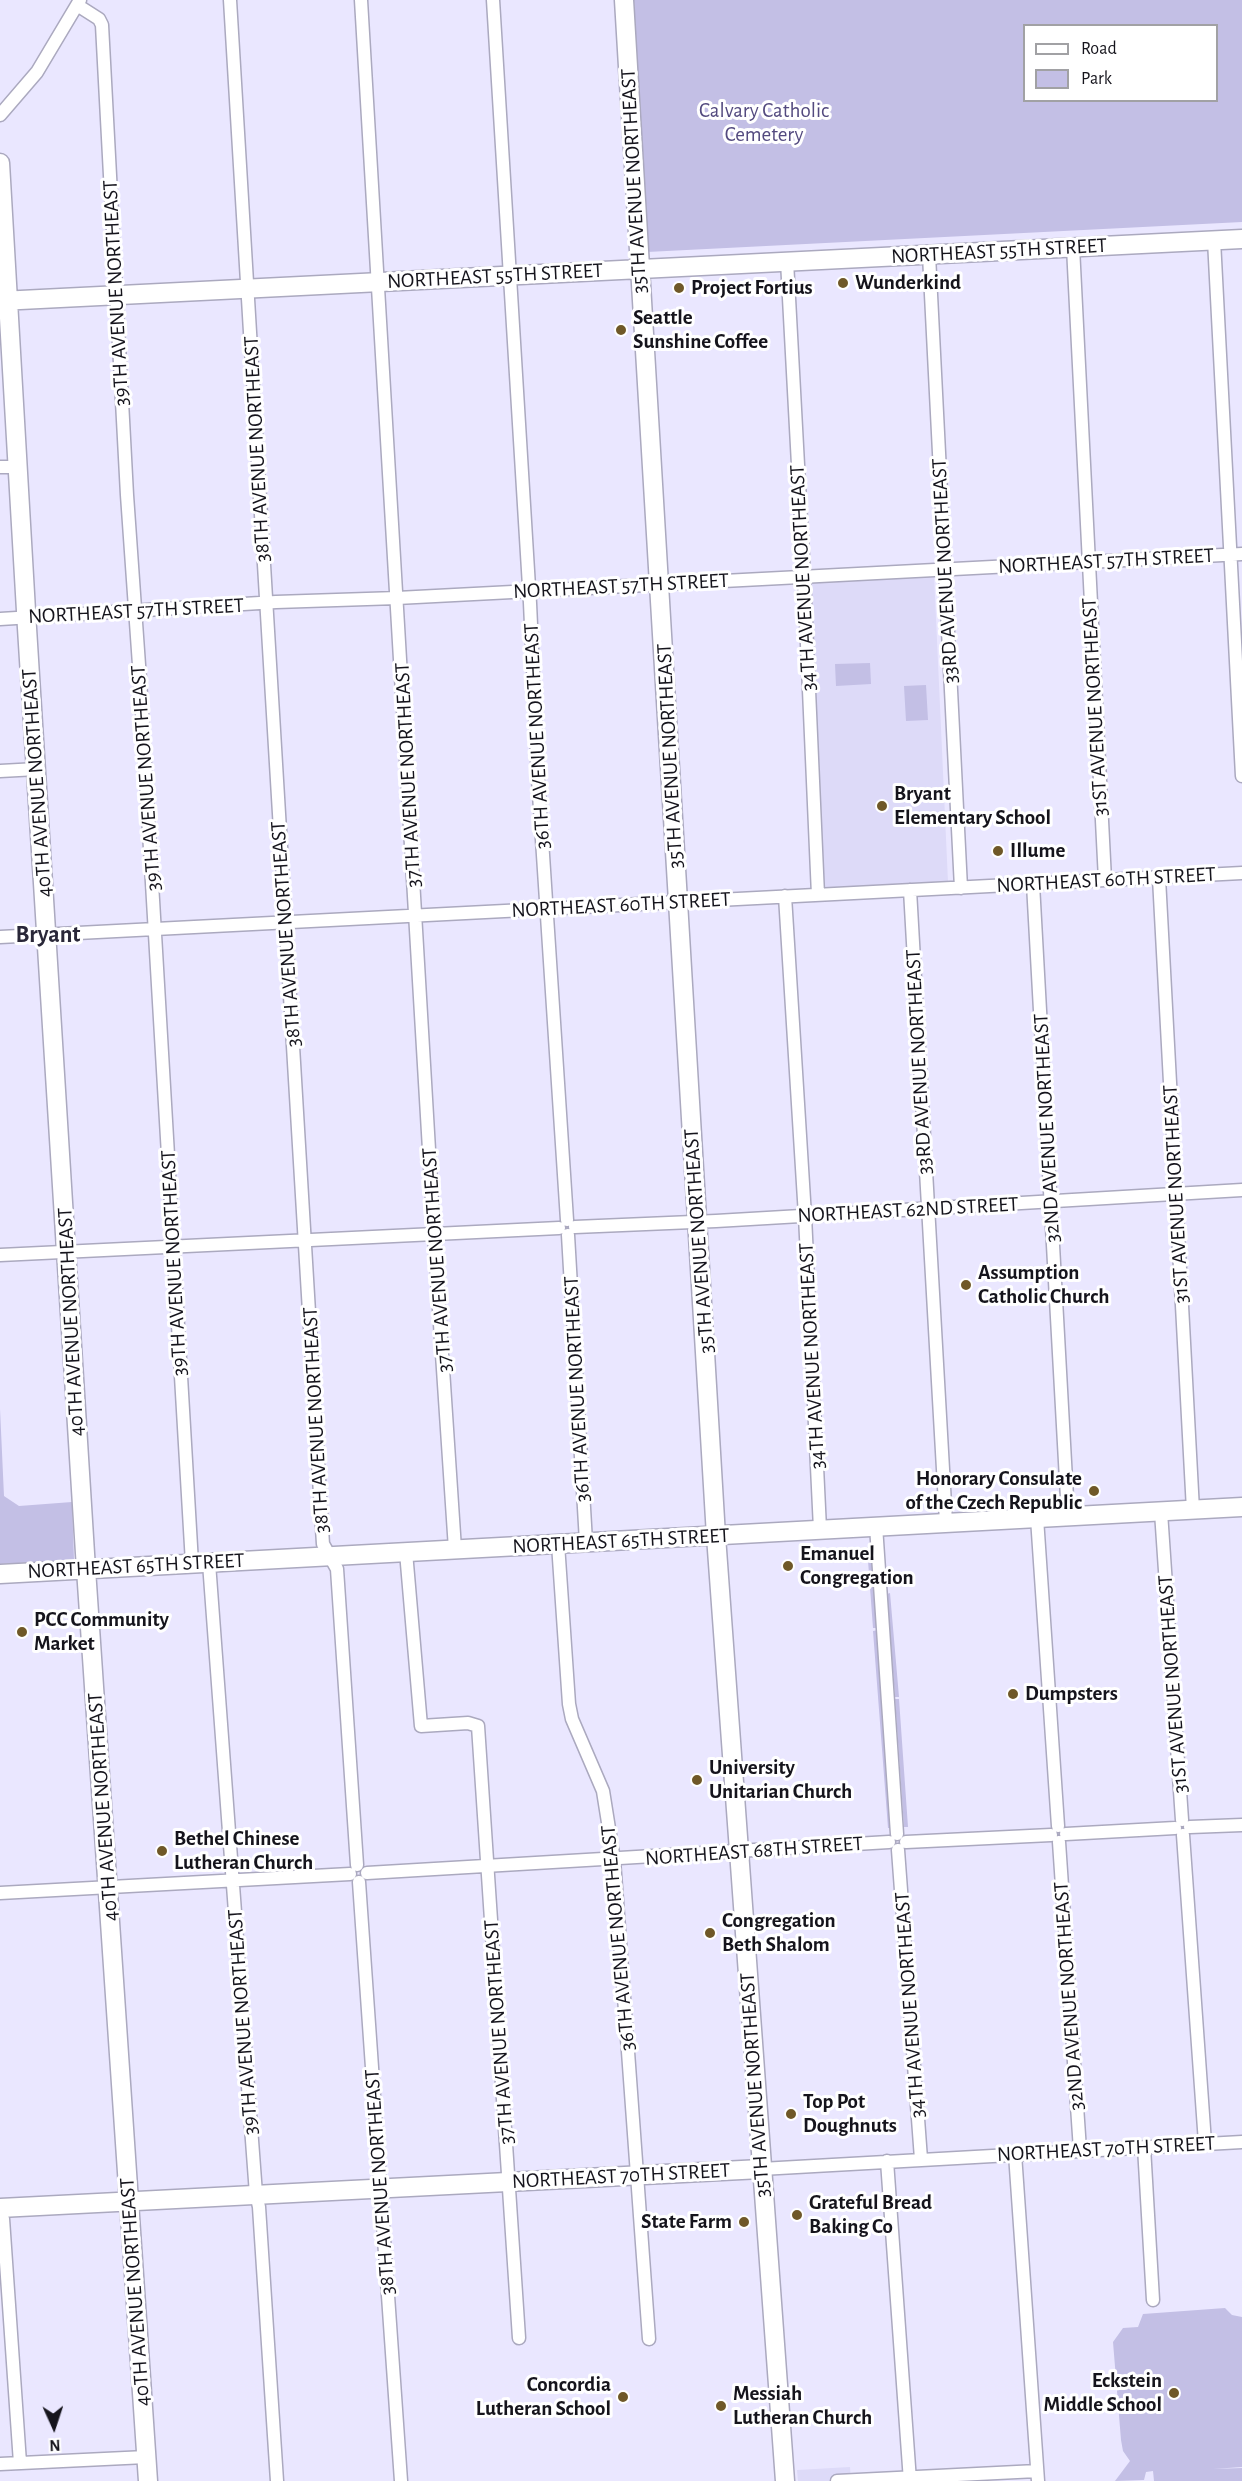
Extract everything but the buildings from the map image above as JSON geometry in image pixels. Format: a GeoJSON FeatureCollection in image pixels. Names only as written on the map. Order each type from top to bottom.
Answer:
{"type":"FeatureCollection","features":[{"type":"Feature","properties":{"kind":"main road","name":"35TH AVENUE NORTHEAST"},"geometry":{"type":"LineString","coordinates":[[624,0],[639,269],[661,584],[716,1536],[785,2481]]}},
{"type":"Feature","properties":{"kind":"main road","name":"40TH AVENUE NORTHEAST"},"geometry":{"type":"LineString","coordinates":[[0,163],[9,467],[26,617],[37,769],[86,1569],[148,2481]]}},
{"type":"Feature","properties":{"kind":"main road","name":"NORTHEAST 55TH STREET"},"geometry":{"type":"LineString","coordinates":[[4,301],[1242,239]]}},
{"type":"Feature","properties":{"kind":"main road","name":"NORTHEAST 65TH STREET"},"geometry":{"type":"LineString","coordinates":[[0,1574],[1242,1507]]}},
{"type":"Feature","properties":{"kind":"main road","name":"NORTHEAST 70TH STREET"},"geometry":{"type":"LineString","coordinates":[[0,2208],[761,2169]]}},
{"type":"Feature","properties":{"kind":"street","name":"38TH AVENUE NORTHEAST"},"geometry":{"type":"LineString","coordinates":[[230,0],[323,1544],[337,1569],[401,2481]]}},
{"type":"Feature","properties":{"kind":"street","name":"37TH AVENUE NORTHEAST"},"geometry":{"type":"LineString","coordinates":[[361,0],[455,1550]]}},
{"type":"Feature","properties":{"kind":"street","name":"36TH AVENUE NORTHEAST"},"geometry":{"type":"LineString","coordinates":[[493,0],[530,591],[546,909],[586,1542]]}},
{"type":"Feature","properties":{"kind":"street"},"geometry":{"type":"LineString","coordinates":[[0,115],[37,72],[78,2]]}},
{"type":"Feature","properties":{"kind":"street","name":"39TH AVENUE NORTHEAST"},"geometry":{"type":"LineString","coordinates":[[78,2],[99,19],[102,25],[134,611],[173,1247],[200,1563],[232,1880],[256,2194],[259,2207],[277,2481]]}},
{"type":"Feature","properties":{"kind":"street"},"geometry":{"type":"LineString","coordinates":[[1214,240],[1236,554],[1242,776]]}},
{"type":"Feature","properties":{"kind":"street","name":"31ST AVENUE NORTHEAST"},"geometry":{"type":"LineString","coordinates":[[1073,247],[1105,880]]}},
{"type":"Feature","properties":{"kind":"street","name":"33RD AVENUE NORTHEAST"},"geometry":{"type":"LineString","coordinates":[[929,255],[961,888]]}},
{"type":"Feature","properties":{"kind":"street","name":"34TH AVENUE NORTHEAST"},"geometry":{"type":"LineString","coordinates":[[787,261],[818,895]]}},
{"type":"Feature","properties":{"kind":"street","name":"NORTHEAST 57TH STREET"},"geometry":{"type":"LineString","coordinates":[[0,619],[266,603],[1236,554]]}},
{"type":"Feature","properties":{"kind":"street"},"geometry":{"type":"LineString","coordinates":[[0,771],[37,769]]}},
{"type":"Feature","properties":{"kind":"street","name":"NORTHEAST 60TH STREET"},"geometry":{"type":"LineString","coordinates":[[0,937],[1242,873]]}},
{"type":"Feature","properties":{"kind":"street","name":"31ST AVENUE NORTHEAST"},"geometry":{"type":"LineString","coordinates":[[1159,878],[1193,1510]]}},
{"type":"Feature","properties":{"kind":"street","name":"32ND AVENUE NORTHEAST"},"geometry":{"type":"LineString","coordinates":[[1033,884],[1068,1516]]}},
{"type":"Feature","properties":{"kind":"street","name":"33RD AVENUE NORTHEAST"},"geometry":{"type":"LineString","coordinates":[[910,890],[946,1522]]}},
{"type":"Feature","properties":{"kind":"street","name":"34TH AVENUE NORTHEAST"},"geometry":{"type":"LineString","coordinates":[[785,896],[805,1216],[820,1529]]}},
{"type":"Feature","properties":{"kind":"street","name":"NORTHEAST 62ND STREET"},"geometry":{"type":"LineString","coordinates":[[0,1255],[698,1222],[1242,1190]]}},
{"type":"Feature","properties":{"kind":"street","name":"31ST AVENUE NORTHEAST"},"geometry":{"type":"LineString","coordinates":[[1161,1512],[1205,2143]]}},
{"type":"Feature","properties":{"kind":"street","name":"32ND AVENUE NORTHEAST"},"geometry":{"type":"LineString","coordinates":[[1037,1518],[1080,2150]]}},
{"type":"Feature","properties":{"kind":"street","name":"34TH AVENUE NORTHEAST"},"geometry":{"type":"LineString","coordinates":[[876,1526],[921,2159]]}},
{"type":"Feature","properties":{"kind":"street","name":"36TH AVENUE NORTHEAST"},"geometry":{"type":"LineString","coordinates":[[558,1544],[569,1704],[572,1719],[603,1791],[614,1860],[635,2175],[649,2338]]}},
{"type":"Feature","properties":{"kind":"street","name":"37TH AVENUE NORTHEAST"},"geometry":{"type":"LineString","coordinates":[[406,1552],[421,1726],[468,1723],[478,1726],[519,2338]]}},
{"type":"Feature","properties":{"kind":"street","name":"NORTHEAST 68TH STREET"},"geometry":{"type":"LineString","coordinates":[[0,1893],[614,1860],[898,1842],[1242,1825]]}},
{"type":"Feature","properties":{"kind":"street","name":"NORTHEAST 70TH STREET"},"geometry":{"type":"LineString","coordinates":[[761,2169],[1242,2142]]}},
{"type":"Feature","properties":{"kind":"street"},"geometry":{"type":"LineString","coordinates":[[1144,2146],[1153,2300]]}},
{"type":"Feature","properties":{"kind":"street"},"geometry":{"type":"LineString","coordinates":[[837,2481],[1038,2476],[1015,2154]]}},
{"type":"Feature","properties":{"kind":"street"},"geometry":{"type":"LineString","coordinates":[[887,2161],[910,2479]]}},
{"type":"Feature","properties":{"kind":"street"},"geometry":{"type":"LineString","coordinates":[[0,2215],[3,2219],[20,2463]]}},
{"type":"Feature","properties":{"kind":"street"},"geometry":{"type":"LineString","coordinates":[[0,2464],[146,2457]]}},
{"type":"Feature","properties":{"kind":"shaded area","name":"Bryant Elementary School"},"geometry":{"type":"Polygon","coordinates":[[[934,574],[948,882],[824,889],[810,580],[934,574]]]}},
{"type":"Feature","properties":{"kind":"shaded area"},"geometry":{"type":"Polygon","coordinates":[[[850,2467],[851,2481],[798,2481],[797,2470],[850,2467]]]}},
{"type":"Feature","properties":{"kind":"green space","name":"Calvary Catholic Cemetery"},"geometry":{"type":"Polygon","coordinates":[[[634,0],[1242,0],[1242,222],[647,252],[634,0]]]}},
{"type":"Feature","properties":{"kind":"green space"},"geometry":{"type":"Polygon","coordinates":[[[870,663],[871,684],[836,686],[835,664],[870,663]]]}},
{"type":"Feature","properties":{"kind":"green space"},"geometry":{"type":"Polygon","coordinates":[[[926,685],[928,720],[906,721],[904,686],[926,685]]]}},
{"type":"Feature","properties":{"kind":"green space"},"geometry":{"type":"Polygon","coordinates":[[[0,1409],[4,1496],[19,1506],[72,1502],[74,1560],[0,1564],[0,1409]]]}},
{"type":"Feature","properties":{"kind":"green space"},"geometry":{"type":"Polygon","coordinates":[[[867,1547],[872,1547],[877,1628],[873,1628],[867,1547]]]}},
{"type":"Feature","properties":{"kind":"green space"},"geometry":{"type":"Polygon","coordinates":[[[890,1593],[899,1697],[895,1697],[887,1594],[890,1593]]]}},
{"type":"Feature","properties":{"kind":"green space"},"geometry":{"type":"Polygon","coordinates":[[[878,1630],[892,1828],[888,1828],[873,1631],[878,1630]]]}},
{"type":"Feature","properties":{"kind":"green space"},"geometry":{"type":"Polygon","coordinates":[[[895,1699],[899,1699],[908,1827],[904,1827],[895,1699]]]}},
{"type":"Feature","properties":{"kind":"green space","name":"Eckstein Middle School"},"geometry":{"type":"Polygon","coordinates":[[[1225,2308],[1232,2315],[1242,2317],[1242,2467],[1213,2469],[1242,2468],[1242,2481],[1154,2481],[1153,2471],[1146,2472],[1144,2480],[1115,2481],[1130,2461],[1123,2451],[1121,2440],[1113,2342],[1123,2328],[1138,2327],[1143,2314],[1225,2308]]]}},
{"type":"Feature","properties":{"kind":"place","name":"Wunderkind"},"geometry":{"type":"Point","coordinates":[843,283]}},
{"type":"Feature","properties":{"kind":"place","name":"Project Fortius"},"geometry":{"type":"Point","coordinates":[679,288]}},
{"type":"Feature","properties":{"kind":"place","name":"Seattle Sunshine Coffee"},"geometry":{"type":"Point","coordinates":[621,330]}},
{"type":"Feature","properties":{"kind":"place","name":"Bryant Elementary School"},"geometry":{"type":"Point","coordinates":[882,806]}},
{"type":"Feature","properties":{"kind":"place","name":"Illume"},"geometry":{"type":"Point","coordinates":[998,851]}},
{"type":"Feature","properties":{"kind":"place","name":"Assumption Catholic Church"},"geometry":{"type":"Point","coordinates":[966,1285]}},
{"type":"Feature","properties":{"kind":"place","name":"Honorary Consulate of the Czech Republic"},"geometry":{"type":"Point","coordinates":[1094,1491]}},
{"type":"Feature","properties":{"kind":"place","name":"Emanuel Congregation"},"geometry":{"type":"Point","coordinates":[788,1566]}},
{"type":"Feature","properties":{"kind":"place","name":"PCC Community Market"},"geometry":{"type":"Point","coordinates":[22,1632]}},
{"type":"Feature","properties":{"kind":"place","name":"Dumpsters"},"geometry":{"type":"Point","coordinates":[1013,1694]}},
{"type":"Feature","properties":{"kind":"place","name":"University Unitarian Church"},"geometry":{"type":"Point","coordinates":[697,1780]}},
{"type":"Feature","properties":{"kind":"place","name":"Bethel Chinese Lutheran Church"},"geometry":{"type":"Point","coordinates":[162,1851]}},
{"type":"Feature","properties":{"kind":"place","name":"Congregation Beth Shalom"},"geometry":{"type":"Point","coordinates":[710,1933]}},
{"type":"Feature","properties":{"kind":"place","name":"Top Pot Doughnuts"},"geometry":{"type":"Point","coordinates":[791,2114]}},
{"type":"Feature","properties":{"kind":"place","name":"Grateful Bread Baking Co"},"geometry":{"type":"Point","coordinates":[797,2215]}},
{"type":"Feature","properties":{"kind":"place","name":"State Farm"},"geometry":{"type":"Point","coordinates":[744,2222]}},
{"type":"Feature","properties":{"kind":"place","name":"Eckstein Middle School"},"geometry":{"type":"Point","coordinates":[1174,2393]}},
{"type":"Feature","properties":{"kind":"place","name":"Concordia Lutheran School"},"geometry":{"type":"Point","coordinates":[623,2397]}},
{"type":"Feature","properties":{"kind":"place","name":"Messiah Lutheran Church"},"geometry":{"type":"Point","coordinates":[721,2406]}},
{"type":"Feature","properties":{"kind":"district","name":"Bryant"},"geometry":{"type":"Point","coordinates":[48,935]}}]}
